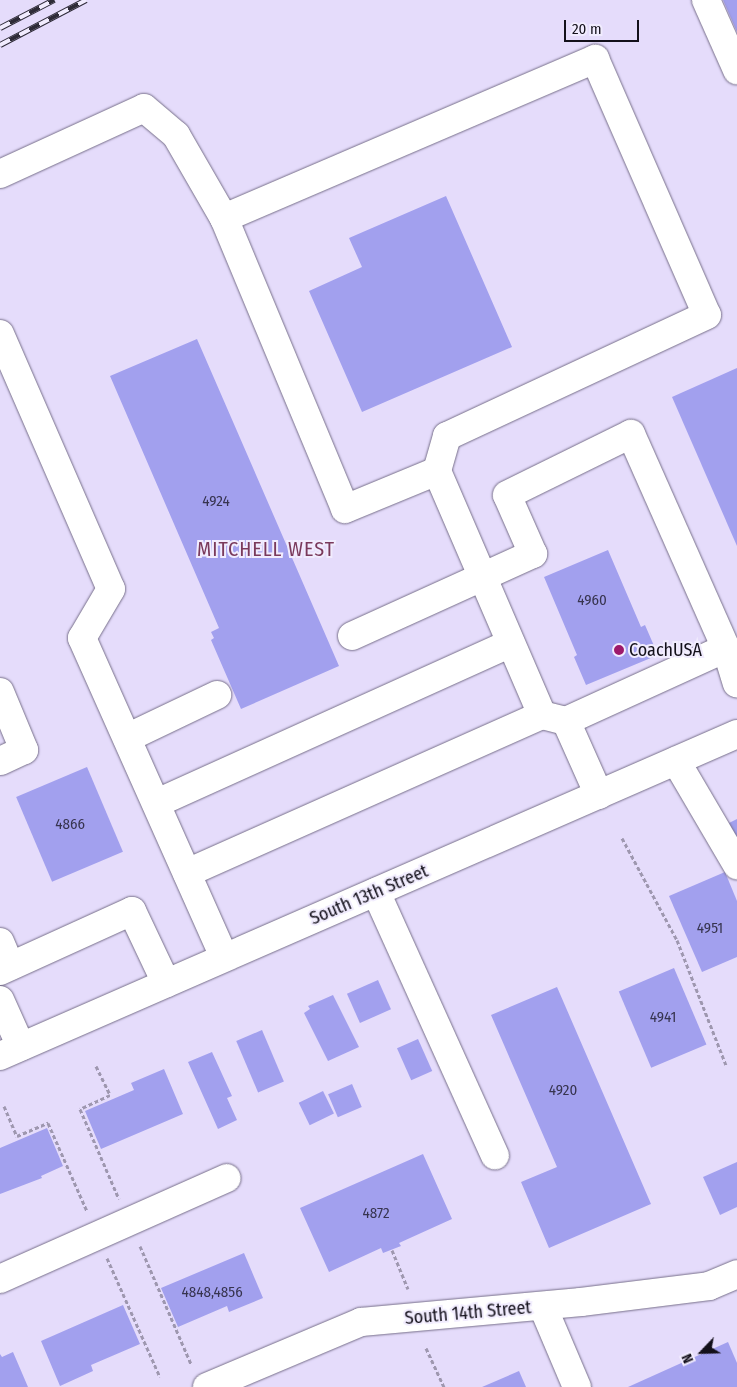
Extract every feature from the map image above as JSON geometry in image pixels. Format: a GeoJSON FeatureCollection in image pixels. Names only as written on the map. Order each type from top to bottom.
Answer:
{"type":"FeatureCollection","features":[{"type":"Feature","properties":{"kind":"street"},"geometry":{"type":"LineString","coordinates":[[706,0],[736,68]]}},
{"type":"Feature","properties":{"kind":"street"},"geometry":{"type":"LineString","coordinates":[[224,218],[595,59],[707,315],[447,436],[437,471],[511,644],[599,795]]}},
{"type":"Feature","properties":{"kind":"street"},"geometry":{"type":"LineString","coordinates":[[0,174],[144,108],[176,134],[224,218],[346,509],[437,471]]}},
{"type":"Feature","properties":{"kind":"street"},"geometry":{"type":"LineString","coordinates":[[0,334],[112,589],[82,638],[224,957]]}},
{"type":"Feature","properties":{"kind":"street"},"geometry":{"type":"LineString","coordinates":[[352,636],[533,554],[507,495],[631,434],[726,648],[737,683]]}},
{"type":"Feature","properties":{"kind":"street"},"geometry":{"type":"LineString","coordinates":[[157,804],[511,644]]}},
{"type":"Feature","properties":{"kind":"street"},"geometry":{"type":"LineString","coordinates":[[187,873],[554,718],[726,648]]}},
{"type":"Feature","properties":{"kind":"street"},"geometry":{"type":"LineString","coordinates":[[0,692],[24,750],[0,762]]}},
{"type":"Feature","properties":{"kind":"street"},"geometry":{"type":"LineString","coordinates":[[127,738],[217,695]]}},
{"type":"Feature","properties":{"kind":"street","name":"South 13th Street"},"geometry":{"type":"LineString","coordinates":[[10,1052],[737,734]]}},
{"type":"Feature","properties":{"kind":"street"},"geometry":{"type":"LineString","coordinates":[[676,761],[737,865]]}},
{"type":"Feature","properties":{"kind":"street"},"geometry":{"type":"LineString","coordinates":[[376,892],[495,1155]]}},
{"type":"Feature","properties":{"kind":"street"},"geometry":{"type":"LineString","coordinates":[[3,960],[132,911],[166,984]]}},
{"type":"Feature","properties":{"kind":"street"},"geometry":{"type":"LineString","coordinates":[[0,1000],[10,1052]]}},
{"type":"Feature","properties":{"kind":"street"},"geometry":{"type":"LineString","coordinates":[[0,1279],[227,1178]]}},
{"type":"Feature","properties":{"kind":"street","name":"South 14th Street"},"geometry":{"type":"LineString","coordinates":[[208,1387],[360,1322],[543,1307],[709,1286],[737,1274]]}},
{"type":"Feature","properties":{"kind":"street"},"geometry":{"type":"LineString","coordinates":[[543,1307],[577,1387]]}},
{"type":"Feature","properties":{"kind":"path"},"geometry":{"type":"LineString","coordinates":[[622,838],[677,940],[726,1065]]}},
{"type":"Feature","properties":{"kind":"path"},"geometry":{"type":"LineString","coordinates":[[392,1250],[408,1289]]}},
{"type":"Feature","properties":{"kind":"path"},"geometry":{"type":"LineString","coordinates":[[426,1348],[444,1387]]}},
{"type":"Feature","properties":{"kind":"building"},"geometry":{"type":"Polygon","coordinates":[[[723,0],[737,0],[737,32],[723,0]]]}},
{"type":"Feature","properties":{"kind":"building"},"geometry":{"type":"Polygon","coordinates":[[[446,196],[512,347],[362,412],[309,291],[362,267],[349,238],[446,196]]]}},
{"type":"Feature","properties":{"kind":"building"},"geometry":{"type":"Polygon","coordinates":[[[197,339],[339,666],[241,709],[211,640],[214,638],[211,632],[219,628],[110,376],[197,339]]]}},
{"type":"Feature","properties":{"kind":"building"},"geometry":{"type":"Polygon","coordinates":[[[737,368],[737,546],[672,397],[737,368]]]}},
{"type":"Feature","properties":{"kind":"building"},"geometry":{"type":"Polygon","coordinates":[[[608,550],[641,627],[645,625],[658,655],[586,685],[574,657],[577,655],[544,577],[608,550]]]}},
{"type":"Feature","properties":{"kind":"building"},"geometry":{"type":"Polygon","coordinates":[[[87,767],[123,852],[52,882],[16,797],[87,767]]]}},
{"type":"Feature","properties":{"kind":"building"},"geometry":{"type":"Polygon","coordinates":[[[737,819],[737,841],[729,823],[737,819]]]}},
{"type":"Feature","properties":{"kind":"building"},"geometry":{"type":"Polygon","coordinates":[[[725,872],[737,901],[737,957],[702,972],[669,896],[725,872]]]}},
{"type":"Feature","properties":{"kind":"building"},"geometry":{"type":"Polygon","coordinates":[[[674,968],[706,1044],[651,1068],[619,991],[674,968]]]}},
{"type":"Feature","properties":{"kind":"building"},"geometry":{"type":"Polygon","coordinates":[[[378,980],[391,1009],[360,1023],[347,994],[378,980]]]}},
{"type":"Feature","properties":{"kind":"building"},"geometry":{"type":"Polygon","coordinates":[[[557,987],[651,1204],[549,1248],[521,1182],[557,1167],[491,1015],[557,987]]]}},
{"type":"Feature","properties":{"kind":"building"},"geometry":{"type":"Polygon","coordinates":[[[333,995],[359,1047],[328,1061],[304,1013],[310,1009],[308,1006],[333,995]]]}},
{"type":"Feature","properties":{"kind":"building"},"geometry":{"type":"Polygon","coordinates":[[[262,1030],[284,1082],[258,1092],[236,1041],[262,1030]]]}},
{"type":"Feature","properties":{"kind":"building"},"geometry":{"type":"Polygon","coordinates":[[[418,1039],[432,1071],[411,1080],[397,1048],[418,1039]]]}},
{"type":"Feature","properties":{"kind":"building"},"geometry":{"type":"Polygon","coordinates":[[[212,1052],[232,1096],[227,1098],[237,1120],[218,1129],[188,1062],[212,1052]]]}},
{"type":"Feature","properties":{"kind":"building"},"geometry":{"type":"Polygon","coordinates":[[[164,1069],[183,1114],[101,1149],[85,1111],[134,1090],[131,1083],[164,1069]]]}},
{"type":"Feature","properties":{"kind":"building"},"geometry":{"type":"Polygon","coordinates":[[[352,1084],[362,1107],[338,1117],[328,1094],[352,1084]]]}},
{"type":"Feature","properties":{"kind":"building"},"geometry":{"type":"Polygon","coordinates":[[[323,1091],[334,1113],[310,1125],[299,1103],[323,1091]]]}},
{"type":"Feature","properties":{"kind":"building"},"geometry":{"type":"Polygon","coordinates":[[[47,1128],[63,1166],[41,1176],[42,1178],[0,1194],[0,1148],[47,1128]]]}},
{"type":"Feature","properties":{"kind":"building"},"geometry":{"type":"Polygon","coordinates":[[[423,1154],[452,1219],[399,1243],[401,1246],[383,1253],[381,1248],[329,1272],[300,1208],[423,1154]]]}},
{"type":"Feature","properties":{"kind":"building"},"geometry":{"type":"Polygon","coordinates":[[[737,1162],[737,1207],[720,1215],[703,1177],[737,1162]]]}},
{"type":"Feature","properties":{"kind":"building"},"geometry":{"type":"Polygon","coordinates":[[[244,1253],[263,1298],[229,1312],[227,1306],[178,1327],[161,1288],[244,1253]]]}},
{"type":"Feature","properties":{"kind":"building"},"geometry":{"type":"Polygon","coordinates":[[[123,1305],[140,1344],[91,1365],[93,1371],[60,1386],[41,1341],[123,1305]]]}},
{"type":"Feature","properties":{"kind":"building"},"geometry":{"type":"Polygon","coordinates":[[[728,1342],[737,1363],[737,1387],[628,1387],[728,1342]]]}},
{"type":"Feature","properties":{"kind":"building"},"geometry":{"type":"Polygon","coordinates":[[[13,1352],[28,1387],[0,1387],[0,1354],[2,1357],[13,1352]]]}},
{"type":"Feature","properties":{"kind":"building"},"geometry":{"type":"Polygon","coordinates":[[[519,1371],[526,1387],[482,1387],[519,1371]]]}},
{"type":"Feature","properties":{"kind":"railway"},"geometry":{"type":"LineString","coordinates":[[0,28],[54,0]]}},
{"type":"Feature","properties":{"kind":"railway"},"geometry":{"type":"LineString","coordinates":[[0,45],[86,0]]}},
{"type":"Feature","properties":{"kind":"place","name":"CoachUSA"},"geometry":{"type":"Point","coordinates":[619,650]}},
{"type":"Feature","properties":{"kind":"district","name":"MITCHELL WEST"},"geometry":{"type":"Point","coordinates":[266,549]}}]}
